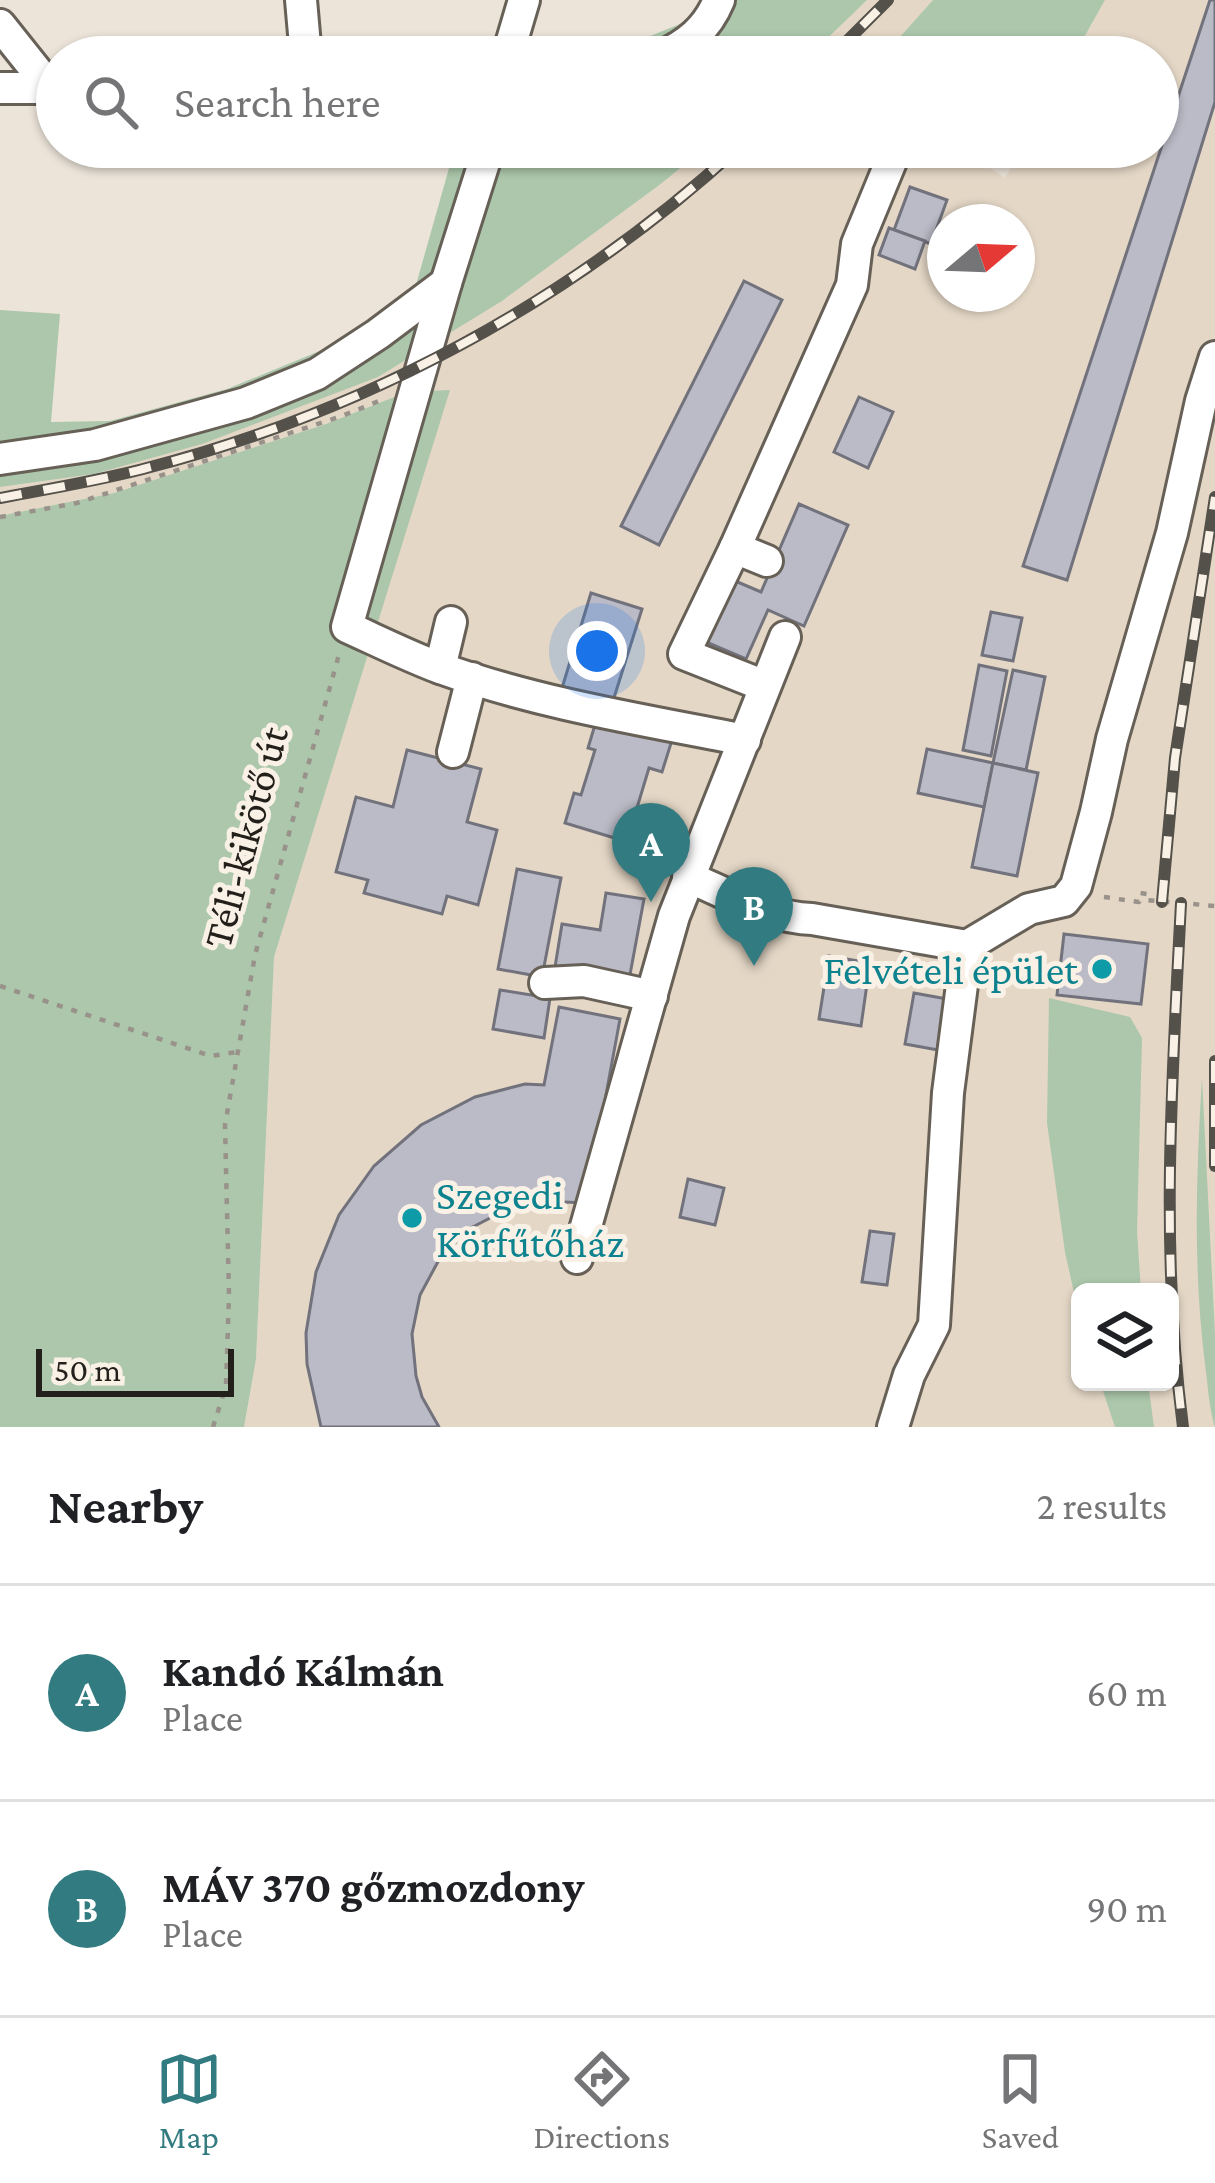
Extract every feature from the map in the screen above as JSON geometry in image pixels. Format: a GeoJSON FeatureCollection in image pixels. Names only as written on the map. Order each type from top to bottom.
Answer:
{"type":"FeatureCollection","features":[{"type":"Feature","properties":{"kind":"street"},"geometry":{"type":"LineString","coordinates":[[301,0],[304,36]]}},
{"type":"Feature","properties":{"kind":"street"},"geometry":{"type":"LineString","coordinates":[[513,36],[524,0]]}},
{"type":"Feature","properties":{"kind":"street"},"geometry":{"type":"LineString","coordinates":[[696,36],[713,16],[719,0]]}},
{"type":"Feature","properties":{"kind":"street"},"geometry":{"type":"LineString","coordinates":[[0,25],[36,67]]}},
{"type":"Feature","properties":{"kind":"street"},"geometry":{"type":"LineString","coordinates":[[0,88],[36,88]]}},
{"type":"Feature","properties":{"kind":"street"},"geometry":{"type":"LineString","coordinates":[[483,168],[347,626],[472,678],[745,740]]}},
{"type":"Feature","properties":{"kind":"street"},"geometry":{"type":"LineString","coordinates":[[766,686],[684,654],[852,285],[857,244],[888,168]]}},
{"type":"Feature","properties":{"kind":"street"},"geometry":{"type":"LineString","coordinates":[[0,459],[95,445],[246,403],[317,374],[446,283]]}},
{"type":"Feature","properties":{"kind":"street"},"geometry":{"type":"LineString","coordinates":[[688,877],[797,918],[967,946],[1029,909],[1058,903],[1072,892],[1172,533],[1215,357]]}},
{"type":"Feature","properties":{"kind":"street"},"geometry":{"type":"LineString","coordinates":[[735,548],[767,561]]}},
{"type":"Feature","properties":{"kind":"street"},"geometry":{"type":"LineString","coordinates":[[440,668],[451,622]]}},
{"type":"Feature","properties":{"kind":"street"},"geometry":{"type":"LineString","coordinates":[[577,1258],[688,877],[785,638]]}},
{"type":"Feature","properties":{"kind":"street"},"geometry":{"type":"LineString","coordinates":[[452,752],[472,678]]}},
{"type":"Feature","properties":{"kind":"street"},"geometry":{"type":"LineString","coordinates":[[893,1427],[910,1375],[934,1325],[948,1093],[967,946]]}},
{"type":"Feature","properties":{"kind":"street"},"geometry":{"type":"LineString","coordinates":[[545,983],[584,981],[652,996]]}},
{"type":"Feature","properties":{"kind":"path"},"geometry":{"type":"LineString","coordinates":[[0,517],[77,503],[342,416],[417,386]]}},
{"type":"Feature","properties":{"kind":"path","name":"Téli-kikötő út"},"geometry":{"type":"LineString","coordinates":[[213,1427],[226,1386],[225,1125],[255,955],[347,626]]}},
{"type":"Feature","properties":{"kind":"path"},"geometry":{"type":"LineString","coordinates":[[1072,892],[1139,902],[1140,893],[1147,894],[1146,900],[1215,906]]}},
{"type":"Feature","properties":{"kind":"path"},"geometry":{"type":"LineString","coordinates":[[0,986],[211,1055],[238,1052]]}},
{"type":"Feature","properties":{"kind":"shaded area"},"geometry":{"type":"Polygon","coordinates":[[[867,0],[933,0],[901,36],[830,36],[867,0]]]}},
{"type":"Feature","properties":{"kind":"shaded area"},"geometry":{"type":"Polygon","coordinates":[[[1105,0],[1215,0],[1215,1427],[244,1427],[256,1359],[274,957],[449,391],[407,392],[326,424],[114,493],[55,507],[0,516],[0,487],[94,474],[378,377],[502,301],[680,168],[990,168],[1005,178],[1011,168],[1179,168],[1179,36],[1085,36],[1105,0]]]}},
{"type":"Feature","properties":{"kind":"green space"},"geometry":{"type":"Polygon","coordinates":[[[704,0],[867,0],[830,36],[650,36],[700,16],[704,0]]]}},
{"type":"Feature","properties":{"kind":"green space"},"geometry":{"type":"Polygon","coordinates":[[[933,0],[1105,0],[1085,36],[901,36],[933,0]]]}},
{"type":"Feature","properties":{"kind":"green space"},"geometry":{"type":"Polygon","coordinates":[[[449,168],[680,168],[502,301],[378,377],[202,444],[94,474],[0,487],[0,310],[60,314],[51,422],[110,421],[227,389],[339,343],[414,292],[449,168]]]}},
{"type":"Feature","properties":{"kind":"green space"},"geometry":{"type":"Polygon","coordinates":[[[450,390],[274,957],[256,1359],[244,1427],[0,1427],[0,516],[114,493],[326,424],[407,392],[450,390]]]}},
{"type":"Feature","properties":{"kind":"green space"},"geometry":{"type":"Polygon","coordinates":[[[1049,998],[1130,1017],[1142,1038],[1137,1231],[1140,1283],[1072,1283],[1047,1123],[1049,998]]]}},
{"type":"Feature","properties":{"kind":"green space"},"geometry":{"type":"Polygon","coordinates":[[[1202,1078],[1215,1335],[1215,1427],[1197,1257],[1202,1078]]]}},
{"type":"Feature","properties":{"kind":"green space"},"geometry":{"type":"Polygon","coordinates":[[[1103,1391],[1149,1391],[1154,1427],[1115,1427],[1103,1391]]]}},
{"type":"Feature","properties":{"kind":"building"},"geometry":{"type":"Polygon","coordinates":[[[1210,0],[1215,0],[1215,102],[1067,580],[1023,566],[1154,168],[1179,168],[1179,94],[1210,0]]]}},
{"type":"Feature","properties":{"kind":"building"},"geometry":{"type":"Polygon","coordinates":[[[910,187],[947,200],[946,204],[927,204],[927,242],[894,230],[910,187]]]}},
{"type":"Feature","properties":{"kind":"building"},"geometry":{"type":"Polygon","coordinates":[[[889,228],[925,241],[915,269],[879,255],[889,228]]]}},
{"type":"Feature","properties":{"kind":"building"},"geometry":{"type":"Polygon","coordinates":[[[744,281],[782,300],[659,545],[621,526],[744,281]]]}},
{"type":"Feature","properties":{"kind":"building"},"geometry":{"type":"Polygon","coordinates":[[[859,397],[893,412],[868,468],[834,452],[859,397]]]}},
{"type":"Feature","properties":{"kind":"building"},"geometry":{"type":"Polygon","coordinates":[[[799,504],[848,525],[804,626],[768,610],[746,659],[706,642],[733,580],[761,592],[799,504]]]}},
{"type":"Feature","properties":{"kind":"building"},"geometry":{"type":"Polygon","coordinates":[[[591,593],[642,609],[612,704],[562,688],[591,593]]]}},
{"type":"Feature","properties":{"kind":"building"},"geometry":{"type":"Polygon","coordinates":[[[991,612],[1022,618],[1013,661],[982,655],[991,612]]]}},
{"type":"Feature","properties":{"kind":"building"},"geometry":{"type":"Polygon","coordinates":[[[979,665],[1007,671],[991,756],[963,750],[979,665]]]}},
{"type":"Feature","properties":{"kind":"building"},"geometry":{"type":"Polygon","coordinates":[[[1013,670],[1045,677],[1026,770],[993,763],[1013,670]]]}},
{"type":"Feature","properties":{"kind":"building"},"geometry":{"type":"Polygon","coordinates":[[[597,718],[672,740],[662,772],[649,768],[636,811],[650,815],[641,846],[565,823],[574,793],[581,795],[595,750],[588,748],[597,718]]]}},
{"type":"Feature","properties":{"kind":"building"},"geometry":{"type":"Polygon","coordinates":[[[927,749],[993,763],[984,807],[918,793],[927,749]]]}},
{"type":"Feature","properties":{"kind":"building"},"geometry":{"type":"Polygon","coordinates":[[[407,750],[481,769],[467,822],[497,830],[478,905],[447,896],[442,914],[364,893],[368,880],[336,872],[356,797],[393,807],[407,750]]]}},
{"type":"Feature","properties":{"kind":"building"},"geometry":{"type":"Polygon","coordinates":[[[993,763],[1038,773],[1017,876],[972,867],[993,763]]]}},
{"type":"Feature","properties":{"kind":"building"},"geometry":{"type":"Polygon","coordinates":[[[517,869],[561,878],[542,977],[498,969],[517,869]]]}},
{"type":"Feature","properties":{"kind":"building"},"geometry":{"type":"Polygon","coordinates":[[[606,893],[644,899],[629,980],[555,967],[562,924],[600,930],[606,893]]]}},
{"type":"Feature","properties":{"kind":"building","name":"Felvételi épület"},"geometry":{"type":"Polygon","coordinates":[[[1064,934],[1148,944],[1141,1004],[1057,995],[1064,934]]]}},
{"type":"Feature","properties":{"kind":"building"},"geometry":{"type":"Polygon","coordinates":[[[829,956],[870,963],[861,1026],[819,1019],[829,956]]]}},
{"type":"Feature","properties":{"kind":"building"},"geometry":{"type":"Polygon","coordinates":[[[500,990],[550,998],[544,1038],[493,1029],[500,990]]]}},
{"type":"Feature","properties":{"kind":"building"},"geometry":{"type":"Polygon","coordinates":[[[914,993],[947,999],[938,1050],[905,1044],[914,993]]]}},
{"type":"Feature","properties":{"kind":"building","name":"Szegedi Körfűtőház"},"geometry":{"type":"Polygon","coordinates":[[[559,1007],[620,1019],[586,1203],[541,1201],[513,1206],[469,1229],[440,1258],[420,1295],[412,1334],[422,1397],[439,1427],[321,1427],[307,1364],[306,1333],[316,1272],[339,1215],[374,1166],[421,1125],[475,1097],[525,1084],[544,1085],[559,1007]]]}},
{"type":"Feature","properties":{"kind":"building"},"geometry":{"type":"Polygon","coordinates":[[[688,1179],[724,1188],[715,1225],[680,1217],[688,1179]]]}},
{"type":"Feature","properties":{"kind":"building"},"geometry":{"type":"Polygon","coordinates":[[[870,1231],[894,1234],[887,1285],[862,1282],[870,1231]]]}},
{"type":"Feature","properties":{"kind":"railway"},"geometry":{"type":"LineString","coordinates":[[852,36],[888,0]]}},
{"type":"Feature","properties":{"kind":"railway"},"geometry":{"type":"LineString","coordinates":[[0,498],[125,473],[225,445],[384,383],[535,302],[606,254],[715,168]]}},
{"type":"Feature","properties":{"kind":"railway"},"geometry":{"type":"LineString","coordinates":[[1162,902],[1175,758],[1215,497]]}},
{"type":"Feature","properties":{"kind":"railway"},"geometry":{"type":"LineString","coordinates":[[1181,903],[1170,1231],[1183,1427]]}},
{"type":"Feature","properties":{"kind":"railway"},"geometry":{"type":"LineString","coordinates":[[1215,1061],[1215,1166]]}},
{"type":"Feature","properties":{"kind":"place","name":"Kandó Kálmán"},"geometry":{"type":"Point","coordinates":[651,902]}},
{"type":"Feature","properties":{"kind":"place","name":"MÁV 370 gőzmozdony"},"geometry":{"type":"Point","coordinates":[754,966]}},
{"type":"Feature","properties":{"kind":"place","name":"Felvételi épület"},"geometry":{"type":"Point","coordinates":[1102,969]}},
{"type":"Feature","properties":{"kind":"place","name":"Szegedi Körfűtőház"},"geometry":{"type":"Point","coordinates":[412,1218]}}]}
